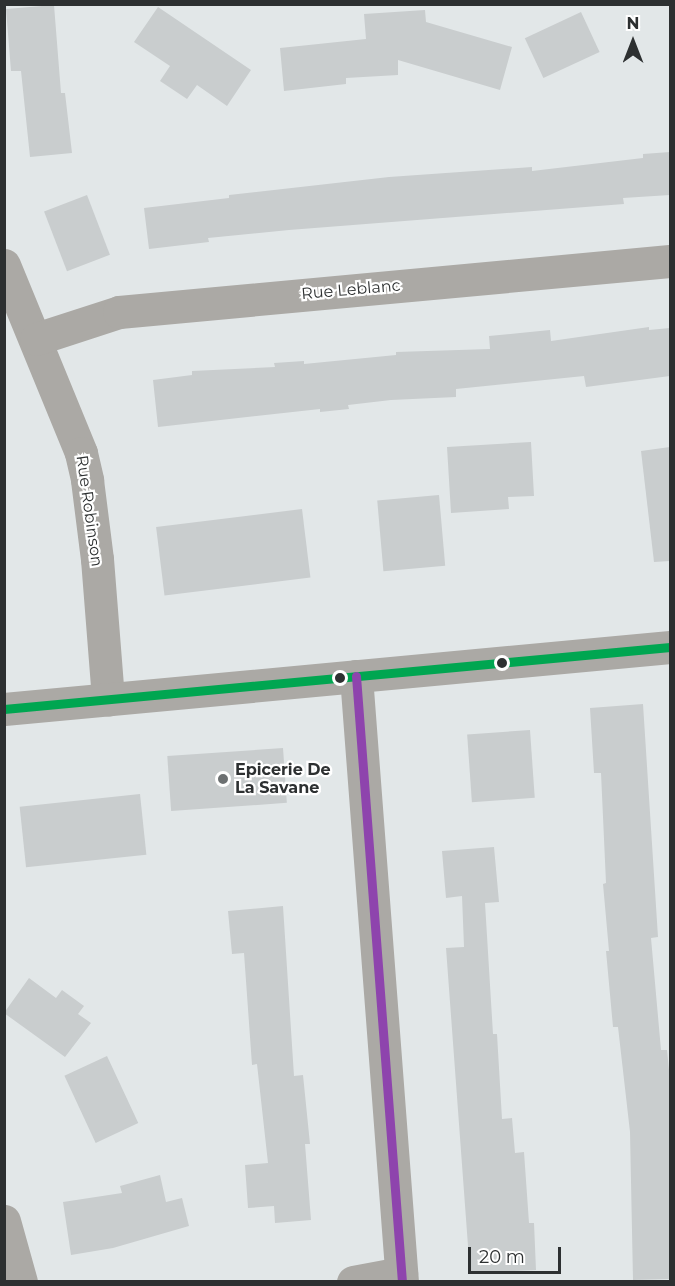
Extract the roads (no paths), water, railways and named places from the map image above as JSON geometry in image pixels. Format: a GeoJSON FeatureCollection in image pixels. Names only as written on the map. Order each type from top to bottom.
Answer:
{"type":"FeatureCollection","features":[{"type":"Feature","properties":{"kind":"street","name":"Rue Leblanc"},"geometry":{"type":"LineString","coordinates":[[36,339],[119,312],[670,261]]}},
{"type":"Feature","properties":{"kind":"street","name":"Rue Robinson"},"geometry":{"type":"LineString","coordinates":[[4,265],[73,429],[87,480],[97,559],[108,700]]}},
{"type":"Feature","properties":{"kind":"street"},"geometry":{"type":"LineString","coordinates":[[4,709],[670,647]]}},
{"type":"Feature","properties":{"kind":"street"},"geometry":{"type":"LineString","coordinates":[[353,1281],[402,1277],[356,676]]}},
{"type":"Feature","properties":{"kind":"street"},"geometry":{"type":"LineString","coordinates":[[4,1221],[21,1281]]}},
{"type":"Feature","properties":{"kind":"place","name":"Epicerie De La Savane"},"geometry":{"type":"Point","coordinates":[223,779]}}]}
